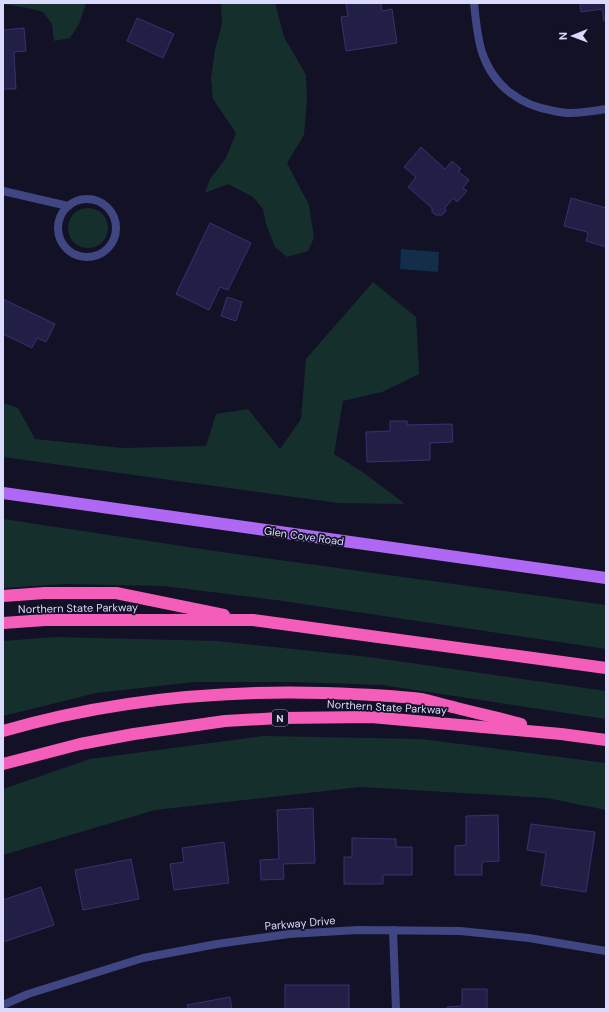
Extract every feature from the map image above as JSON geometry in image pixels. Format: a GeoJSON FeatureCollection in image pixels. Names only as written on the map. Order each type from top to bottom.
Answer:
{"type":"FeatureCollection","features":[{"type":"Feature","properties":{"kind":"highway"},"geometry":{"type":"LineString","coordinates":[[3,596],[52,593],[116,593],[253,620]]}},
{"type":"Feature","properties":{"kind":"highway","name":"Northern State Parkway"},"geometry":{"type":"LineString","coordinates":[[3,623],[45,620],[253,620],[606,668]]}},
{"type":"Feature","properties":{"kind":"highway"},"geometry":{"type":"LineString","coordinates":[[3,731],[26,724],[69,715],[149,702],[227,694],[304,692],[342,693],[422,699],[561,734]]}},
{"type":"Feature","properties":{"kind":"highway","name":"Northern State Parkway"},"geometry":{"type":"LineString","coordinates":[[3,764],[80,744],[134,734],[224,721],[280,718],[371,717],[561,734],[606,740]]}},
{"type":"Feature","properties":{"kind":"main road","name":"Glen Cove Road"},"geometry":{"type":"LineString","coordinates":[[3,493],[606,578]]}},
{"type":"Feature","properties":{"kind":"street"},"geometry":{"type":"LineString","coordinates":[[474,3],[477,30],[483,54],[493,75],[509,94],[525,103],[542,109],[568,114],[606,110]]}},
{"type":"Feature","properties":{"kind":"street"},"geometry":{"type":"LineString","coordinates":[[3,191],[68,206],[75,201],[88,199],[101,202],[109,208],[114,215],[117,231],[110,247],[104,252],[95,256],[78,256],[70,252],[62,241],[58,229],[61,217],[68,206]]}},
{"type":"Feature","properties":{"kind":"street","name":"Parkway Drive"},"geometry":{"type":"LineString","coordinates":[[3,1005],[28,994],[143,958],[209,945],[289,934],[358,930],[460,931],[529,938],[606,951]]}},
{"type":"Feature","properties":{"kind":"street"},"geometry":{"type":"LineString","coordinates":[[394,930],[396,1009]]}},
{"type":"Feature","properties":{"kind":"green space"},"geometry":{"type":"Polygon","coordinates":[[[3,3],[86,3],[79,24],[70,38],[54,41],[52,24],[43,12],[3,3]]]}},
{"type":"Feature","properties":{"kind":"green space"},"geometry":{"type":"Polygon","coordinates":[[[221,3],[275,3],[284,37],[306,75],[307,100],[304,135],[287,163],[309,205],[314,238],[308,251],[287,257],[275,247],[266,224],[263,209],[253,197],[228,184],[205,193],[210,179],[226,158],[236,133],[213,99],[211,78],[215,50],[222,24],[221,3]]]}},
{"type":"Feature","properties":{"kind":"green space"},"geometry":{"type":"Polygon","coordinates":[[[88,208],[96,210],[102,214],[106,220],[108,228],[106,236],[102,242],[96,246],[88,248],[80,246],[74,242],[70,236],[68,228],[70,220],[74,214],[80,210],[88,208]]]}},
{"type":"Feature","properties":{"kind":"green space"},"geometry":{"type":"Polygon","coordinates":[[[373,282],[416,317],[419,374],[382,392],[343,401],[334,454],[364,473],[405,504],[338,503],[3,457],[3,403],[18,408],[35,439],[122,448],[206,446],[216,414],[248,409],[280,449],[301,419],[306,359],[373,282]]]}},
{"type":"Feature","properties":{"kind":"green space"},"geometry":{"type":"Polygon","coordinates":[[[3,519],[228,553],[606,605],[606,649],[276,600],[163,586],[65,584],[3,588],[3,519]]]}},
{"type":"Feature","properties":{"kind":"green space"},"geometry":{"type":"Polygon","coordinates":[[[55,637],[217,641],[369,657],[606,691],[606,719],[382,685],[292,682],[195,682],[96,693],[3,716],[3,641],[55,637]]]}},
{"type":"Feature","properties":{"kind":"green space"},"geometry":{"type":"Polygon","coordinates":[[[263,736],[422,739],[606,763],[606,810],[547,798],[360,787],[155,810],[3,855],[3,789],[90,759],[263,736]]]}},
{"type":"Feature","properties":{"kind":"water"},"geometry":{"type":"Polygon","coordinates":[[[401,249],[439,252],[438,272],[400,269],[401,249]]]}},
{"type":"Feature","properties":{"kind":"building"},"geometry":{"type":"Polygon","coordinates":[[[346,3],[381,3],[382,11],[392,9],[397,43],[346,51],[341,17],[348,16],[346,3]]]}},
{"type":"Feature","properties":{"kind":"building"},"geometry":{"type":"Polygon","coordinates":[[[580,3],[606,3],[606,20],[604,21],[602,9],[581,12],[580,3]]]}},
{"type":"Feature","properties":{"kind":"building"},"geometry":{"type":"Polygon","coordinates":[[[137,18],[174,34],[163,58],[127,41],[137,18]]]}},
{"type":"Feature","properties":{"kind":"building"},"geometry":{"type":"Polygon","coordinates":[[[24,28],[26,51],[14,52],[16,89],[3,89],[3,30],[24,28]]]}},
{"type":"Feature","properties":{"kind":"building"},"geometry":{"type":"Polygon","coordinates":[[[421,147],[445,169],[452,161],[461,169],[458,171],[469,180],[463,188],[467,191],[457,202],[453,198],[445,208],[446,211],[442,215],[436,215],[432,212],[432,208],[408,187],[416,177],[404,167],[421,147]]]}},
{"type":"Feature","properties":{"kind":"building"},"geometry":{"type":"Polygon","coordinates":[[[571,198],[606,208],[606,247],[586,241],[588,234],[587,232],[564,226],[571,198]]]}},
{"type":"Feature","properties":{"kind":"building"},"geometry":{"type":"Polygon","coordinates":[[[210,223],[251,243],[228,290],[220,287],[209,310],[176,294],[210,223]]]}},
{"type":"Feature","properties":{"kind":"building"},"geometry":{"type":"Polygon","coordinates":[[[227,297],[242,302],[236,321],[221,316],[227,297]]]}},
{"type":"Feature","properties":{"kind":"building"},"geometry":{"type":"Polygon","coordinates":[[[3,299],[55,324],[46,342],[37,338],[32,348],[3,334],[3,299]]]}},
{"type":"Feature","properties":{"kind":"building"},"geometry":{"type":"Polygon","coordinates":[[[390,421],[407,421],[407,425],[452,424],[453,442],[430,443],[430,460],[367,462],[366,432],[390,431],[390,421]]]}},
{"type":"Feature","properties":{"kind":"building"},"geometry":{"type":"Polygon","coordinates":[[[313,808],[315,863],[283,864],[284,879],[261,880],[260,860],[279,859],[277,810],[313,808]]]}},
{"type":"Feature","properties":{"kind":"building"},"geometry":{"type":"Polygon","coordinates":[[[498,815],[499,861],[482,862],[482,875],[455,875],[455,846],[466,845],[466,816],[498,815]]]}},
{"type":"Feature","properties":{"kind":"building"},"geometry":{"type":"Polygon","coordinates":[[[531,824],[595,832],[586,892],[541,885],[546,853],[527,850],[531,824]]]}},
{"type":"Feature","properties":{"kind":"building"},"geometry":{"type":"Polygon","coordinates":[[[352,838],[396,839],[396,847],[412,847],[412,875],[383,875],[383,884],[344,884],[344,857],[352,857],[352,838]]]}},
{"type":"Feature","properties":{"kind":"building"},"geometry":{"type":"Polygon","coordinates":[[[224,842],[229,883],[174,890],[170,864],[184,862],[182,848],[224,842]]]}},
{"type":"Feature","properties":{"kind":"building"},"geometry":{"type":"Polygon","coordinates":[[[131,859],[139,899],[83,910],[75,870],[131,859]]]}},
{"type":"Feature","properties":{"kind":"building"},"geometry":{"type":"Polygon","coordinates":[[[41,887],[54,925],[3,942],[3,900],[41,887]]]}},
{"type":"Feature","properties":{"kind":"building"},"geometry":{"type":"Polygon","coordinates":[[[285,985],[349,985],[349,1009],[285,1009],[285,985]]]}},
{"type":"Feature","properties":{"kind":"building"},"geometry":{"type":"Polygon","coordinates":[[[462,989],[487,989],[487,1009],[447,1009],[447,1007],[462,1006],[462,989]]]}},
{"type":"Feature","properties":{"kind":"building"},"geometry":{"type":"Polygon","coordinates":[[[230,997],[232,1009],[188,1009],[187,1005],[230,997]]]}}]}
